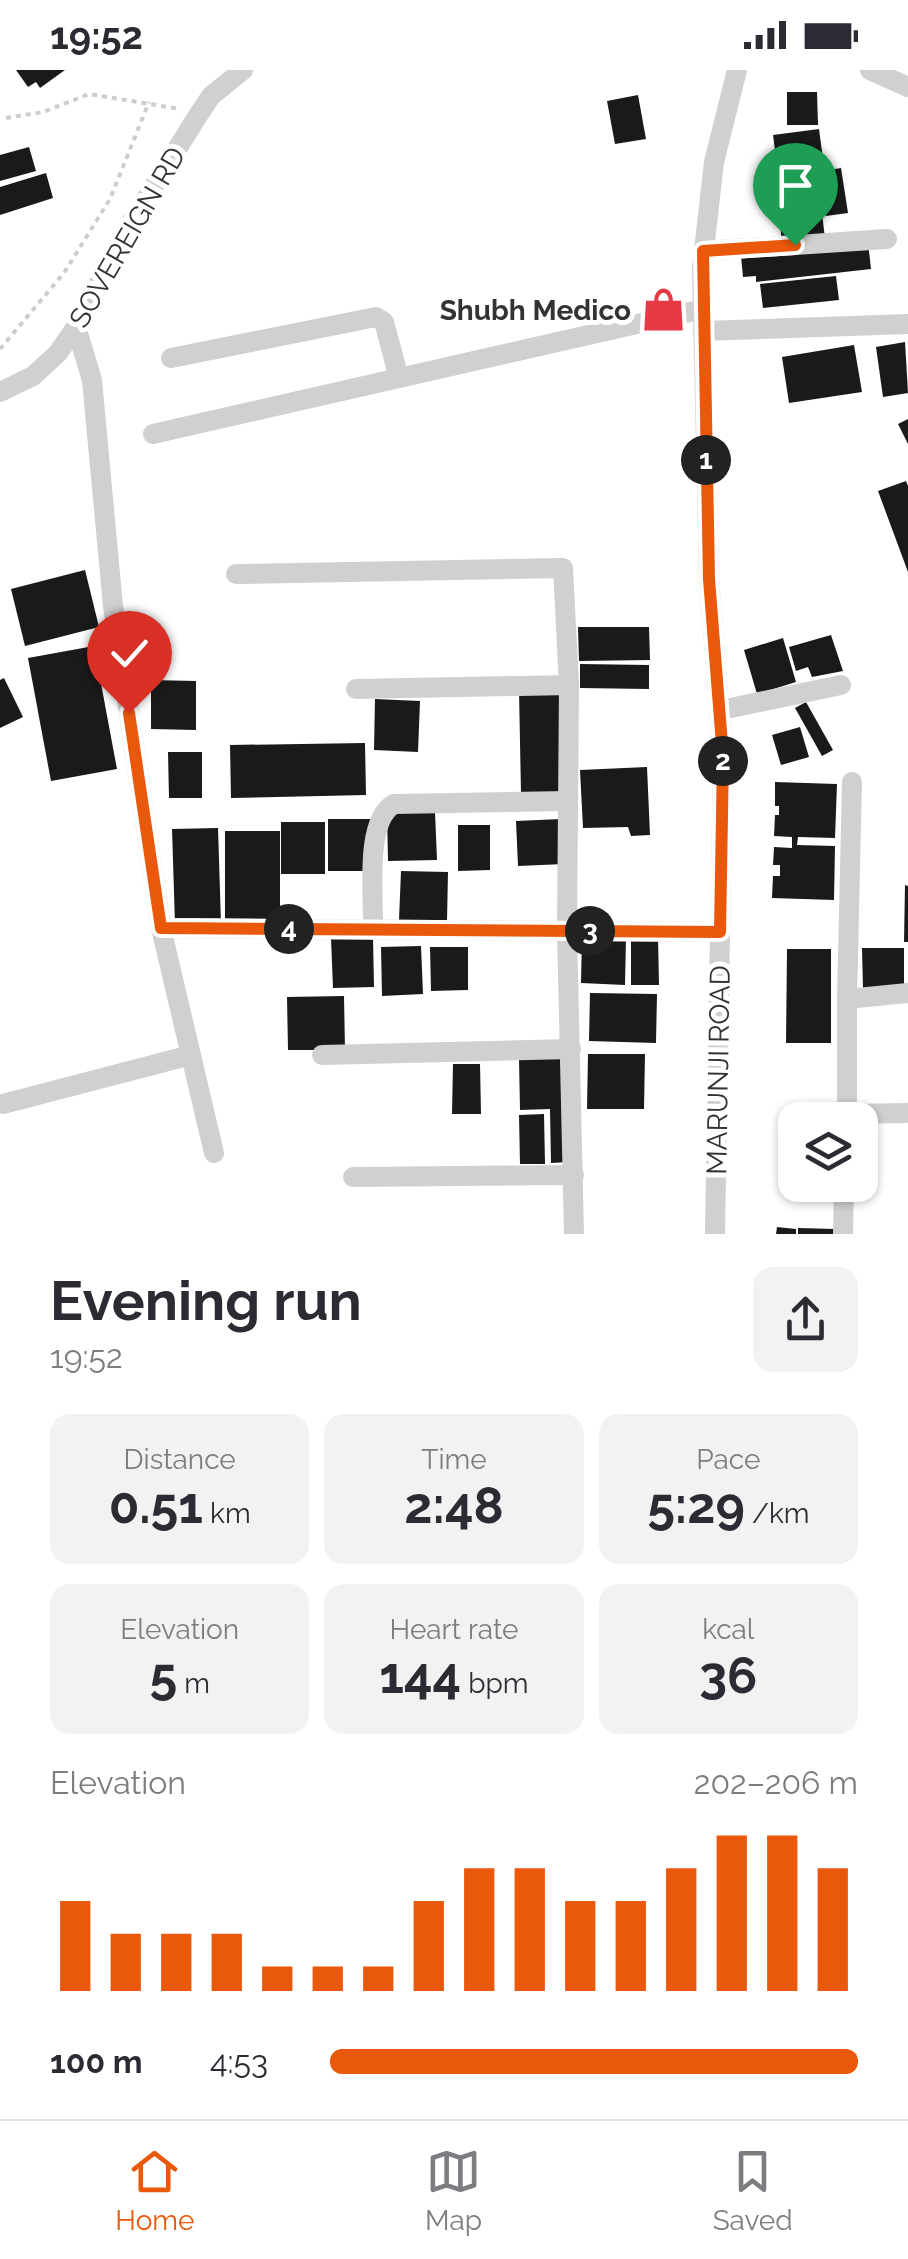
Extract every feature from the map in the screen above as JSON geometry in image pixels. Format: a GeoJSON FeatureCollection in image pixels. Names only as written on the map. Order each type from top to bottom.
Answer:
{"type":"FeatureCollection","features":[{"type":"Feature","properties":{"kind":"street","name":"SOVEREIGN RD"},"geometry":{"type":"LineString","coordinates":[[0,392],[32,376],[58,352],[76,327],[130,224],[199,114],[211,96],[242,70]]}},
{"type":"Feature","properties":{"kind":"street","name":"MARUNJI ROAD"},"geometry":{"type":"LineString","coordinates":[[715,1234],[720,710],[709,579],[703,251],[714,162],[737,70]]}},
{"type":"Feature","properties":{"kind":"street"},"geometry":{"type":"LineString","coordinates":[[870,70],[908,87]]}},
{"type":"Feature","properties":{"kind":"street"},"geometry":{"type":"LineString","coordinates":[[703,251],[887,239]]}},
{"type":"Feature","properties":{"kind":"street"},"geometry":{"type":"LineString","coordinates":[[170,358],[376,316],[384,322],[399,378]]}},
{"type":"Feature","properties":{"kind":"street"},"geometry":{"type":"LineString","coordinates":[[153,434],[399,378],[703,320],[908,324]]}},
{"type":"Feature","properties":{"kind":"street"},"geometry":{"type":"LineString","coordinates":[[76,327],[92,380],[112,606],[161,928],[214,1153]]}},
{"type":"Feature","properties":{"kind":"street"},"geometry":{"type":"LineString","coordinates":[[236,574],[563,568],[569,685],[568,931],[574,1234]]}},
{"type":"Feature","properties":{"kind":"street"},"geometry":{"type":"LineString","coordinates":[[356,689],[569,685]]}},
{"type":"Feature","properties":{"kind":"street"},"geometry":{"type":"LineString","coordinates":[[720,710],[841,685]]}},
{"type":"Feature","properties":{"kind":"street"},"geometry":{"type":"LineString","coordinates":[[847,1102],[852,782]]}},
{"type":"Feature","properties":{"kind":"street"},"geometry":{"type":"LineString","coordinates":[[373,930],[375,826],[385,809],[394,804],[568,800]]}},
{"type":"Feature","properties":{"kind":"street"},"geometry":{"type":"LineString","coordinates":[[161,928],[720,932]]}},
{"type":"Feature","properties":{"kind":"street"},"geometry":{"type":"LineString","coordinates":[[847,999],[908,993]]}},
{"type":"Feature","properties":{"kind":"street"},"geometry":{"type":"LineString","coordinates":[[322,1055],[571,1049]]}},
{"type":"Feature","properties":{"kind":"street"},"geometry":{"type":"LineString","coordinates":[[3,1104],[191,1055]]}},
{"type":"Feature","properties":{"kind":"street"},"geometry":{"type":"LineString","coordinates":[[878,1115],[908,1113]]}},
{"type":"Feature","properties":{"kind":"street"},"geometry":{"type":"LineString","coordinates":[[353,1177],[574,1175]]}},
{"type":"Feature","properties":{"kind":"street"},"geometry":{"type":"LineString","coordinates":[[842,1234],[843,1202]]}},
{"type":"Feature","properties":{"kind":"path"},"geometry":{"type":"LineString","coordinates":[[6,118],[43,112],[89,94],[199,114]]}},
{"type":"Feature","properties":{"kind":"path"},"geometry":{"type":"LineString","coordinates":[[0,349],[64,273],[110,199],[149,102]]}},
{"type":"Feature","properties":{"kind":"building"},"geometry":{"type":"Polygon","coordinates":[[[16,70],[65,70],[40,88],[36,82],[28,87],[16,70]]]}},
{"type":"Feature","properties":{"kind":"building"},"geometry":{"type":"Polygon","coordinates":[[[787,92],[817,92],[818,125],[787,125],[787,92]]]}},
{"type":"Feature","properties":{"kind":"building"},"geometry":{"type":"Polygon","coordinates":[[[638,95],[646,139],[615,144],[607,101],[638,95]]]}},
{"type":"Feature","properties":{"kind":"building"},"geometry":{"type":"Polygon","coordinates":[[[819,129],[823,159],[777,165],[773,135],[819,129]]]}},
{"type":"Feature","properties":{"kind":"building"},"geometry":{"type":"Polygon","coordinates":[[[29,147],[36,171],[0,181],[0,155],[29,147]]]}},
{"type":"Feature","properties":{"kind":"building"},"geometry":{"type":"Polygon","coordinates":[[[841,168],[848,213],[826,216],[818,172],[841,168]]]}},
{"type":"Feature","properties":{"kind":"building"},"geometry":{"type":"Polygon","coordinates":[[[46,173],[53,198],[0,215],[0,187],[46,173]]]}},
{"type":"Feature","properties":{"kind":"building"},"geometry":{"type":"Polygon","coordinates":[[[818,181],[825,238],[782,243],[776,185],[818,181]]]}},
{"type":"Feature","properties":{"kind":"building"},"geometry":{"type":"Polygon","coordinates":[[[868,242],[871,269],[756,282],[756,276],[743,277],[741,256],[868,242]]]}},
{"type":"Feature","properties":{"kind":"building"},"geometry":{"type":"Polygon","coordinates":[[[836,276],[839,300],[763,308],[760,284],[836,276]]]}},
{"type":"Feature","properties":{"kind":"building"},"geometry":{"type":"Polygon","coordinates":[[[905,342],[908,393],[883,397],[876,347],[905,342]]]}},
{"type":"Feature","properties":{"kind":"building"},"geometry":{"type":"Polygon","coordinates":[[[854,345],[862,392],[789,403],[782,357],[854,345]]]}},
{"type":"Feature","properties":{"kind":"building"},"geometry":{"type":"Polygon","coordinates":[[[908,419],[908,444],[898,424],[908,419]]]}},
{"type":"Feature","properties":{"kind":"building"},"geometry":{"type":"Polygon","coordinates":[[[906,481],[908,486],[908,572],[878,491],[906,481]]]}},
{"type":"Feature","properties":{"kind":"building"},"geometry":{"type":"Polygon","coordinates":[[[85,570],[99,627],[25,646],[11,589],[85,570]]]}},
{"type":"Feature","properties":{"kind":"building"},"geometry":{"type":"Polygon","coordinates":[[[578,627],[649,627],[650,660],[579,661],[578,627]]]}},
{"type":"Feature","properties":{"kind":"building"},"geometry":{"type":"Polygon","coordinates":[[[831,635],[843,671],[812,677],[808,667],[796,671],[789,647],[831,635]]]}},
{"type":"Feature","properties":{"kind":"building"},"geometry":{"type":"Polygon","coordinates":[[[783,638],[796,682],[757,694],[744,650],[783,638]]]}},
{"type":"Feature","properties":{"kind":"building"},"geometry":{"type":"Polygon","coordinates":[[[94,646],[117,769],[51,781],[28,658],[94,646]]]}},
{"type":"Feature","properties":{"kind":"building"},"geometry":{"type":"Polygon","coordinates":[[[580,664],[649,665],[649,689],[580,688],[580,664]]]}},
{"type":"Feature","properties":{"kind":"building"},"geometry":{"type":"Polygon","coordinates":[[[4,678],[23,717],[0,728],[0,680],[4,678]]]}},
{"type":"Feature","properties":{"kind":"building"},"geometry":{"type":"Polygon","coordinates":[[[151,680],[196,681],[196,730],[151,729],[151,680]]]}},
{"type":"Feature","properties":{"kind":"building"},"geometry":{"type":"Polygon","coordinates":[[[519,690],[561,690],[563,792],[521,793],[519,690]]]}},
{"type":"Feature","properties":{"kind":"building"},"geometry":{"type":"Polygon","coordinates":[[[375,699],[420,701],[418,752],[374,750],[375,699]]]}},
{"type":"Feature","properties":{"kind":"building"},"geometry":{"type":"Polygon","coordinates":[[[806,702],[833,750],[822,756],[795,708],[806,702]]]}},
{"type":"Feature","properties":{"kind":"building"},"geometry":{"type":"Polygon","coordinates":[[[800,727],[809,757],[781,765],[772,735],[800,727]]]}},
{"type":"Feature","properties":{"kind":"building"},"geometry":{"type":"Polygon","coordinates":[[[365,743],[366,795],[231,798],[230,745],[365,743]]]}},
{"type":"Feature","properties":{"kind":"building"},"geometry":{"type":"Polygon","coordinates":[[[168,752],[202,752],[202,798],[169,798],[168,752]]]}},
{"type":"Feature","properties":{"kind":"building"},"geometry":{"type":"Polygon","coordinates":[[[647,767],[650,835],[631,836],[628,827],[583,828],[580,770],[647,767]]]}},
{"type":"Feature","properties":{"kind":"building"},"geometry":{"type":"Polygon","coordinates":[[[775,782],[837,784],[835,838],[798,837],[797,845],[835,846],[834,900],[772,898],[773,876],[780,876],[780,865],[773,865],[774,847],[792,848],[792,837],[774,836],[775,815],[779,815],[775,782]]]}},
{"type":"Feature","properties":{"kind":"building"},"geometry":{"type":"Polygon","coordinates":[[[435,812],[437,860],[388,861],[387,813],[435,812]]]}},
{"type":"Feature","properties":{"kind":"building"},"geometry":{"type":"Polygon","coordinates":[[[328,819],[371,819],[371,871],[328,871],[328,819]]]}},
{"type":"Feature","properties":{"kind":"building"},"geometry":{"type":"Polygon","coordinates":[[[561,819],[564,864],[518,866],[516,821],[561,819]]]}},
{"type":"Feature","properties":{"kind":"building"},"geometry":{"type":"Polygon","coordinates":[[[281,822],[325,822],[325,874],[281,874],[281,822]]]}},
{"type":"Feature","properties":{"kind":"building"},"geometry":{"type":"Polygon","coordinates":[[[458,825],[490,825],[490,870],[458,871],[458,825]]]}},
{"type":"Feature","properties":{"kind":"building"},"geometry":{"type":"Polygon","coordinates":[[[218,828],[221,923],[175,924],[172,829],[218,828]]]}},
{"type":"Feature","properties":{"kind":"building"},"geometry":{"type":"Polygon","coordinates":[[[225,831],[280,831],[280,924],[225,924],[225,831]]]}},
{"type":"Feature","properties":{"kind":"building"},"geometry":{"type":"Polygon","coordinates":[[[401,871],[448,872],[447,921],[399,920],[401,871]]]}},
{"type":"Feature","properties":{"kind":"building"},"geometry":{"type":"Polygon","coordinates":[[[905,885],[908,886],[908,942],[904,942],[905,885]]]}},
{"type":"Feature","properties":{"kind":"building"},"geometry":{"type":"Polygon","coordinates":[[[582,936],[626,937],[625,985],[581,983],[582,936]]]}},
{"type":"Feature","properties":{"kind":"building"},"geometry":{"type":"Polygon","coordinates":[[[373,937],[374,987],[333,988],[331,938],[373,937]]]}},
{"type":"Feature","properties":{"kind":"building"},"geometry":{"type":"Polygon","coordinates":[[[631,937],[658,937],[659,985],[631,985],[631,937]]]}},
{"type":"Feature","properties":{"kind":"building"},"geometry":{"type":"Polygon","coordinates":[[[421,946],[423,994],[382,996],[381,947],[421,946]]]}},
{"type":"Feature","properties":{"kind":"building"},"geometry":{"type":"Polygon","coordinates":[[[430,947],[468,947],[468,990],[431,991],[430,947]]]}},
{"type":"Feature","properties":{"kind":"building"},"geometry":{"type":"Polygon","coordinates":[[[862,948],[904,948],[904,989],[863,989],[862,948]]]}},
{"type":"Feature","properties":{"kind":"building"},"geometry":{"type":"Polygon","coordinates":[[[787,949],[831,949],[831,1043],[786,1043],[787,949]]]}},
{"type":"Feature","properties":{"kind":"building"},"geometry":{"type":"Polygon","coordinates":[[[590,993],[657,994],[656,1043],[589,1041],[590,993]]]}},
{"type":"Feature","properties":{"kind":"building"},"geometry":{"type":"Polygon","coordinates":[[[344,996],[345,1050],[288,1050],[287,997],[344,996]]]}},
{"type":"Feature","properties":{"kind":"building"},"geometry":{"type":"Polygon","coordinates":[[[588,1054],[645,1054],[644,1109],[587,1109],[588,1054]]]}},
{"type":"Feature","properties":{"kind":"building"},"geometry":{"type":"Polygon","coordinates":[[[519,1059],[568,1059],[569,1162],[551,1163],[550,1109],[520,1110],[519,1059]]]}},
{"type":"Feature","properties":{"kind":"building"},"geometry":{"type":"Polygon","coordinates":[[[453,1064],[480,1064],[481,1114],[452,1114],[453,1064]]]}},
{"type":"Feature","properties":{"kind":"building"},"geometry":{"type":"Polygon","coordinates":[[[544,1114],[545,1164],[520,1164],[519,1115],[544,1114]]]}},
{"type":"Feature","properties":{"kind":"building"},"geometry":{"type":"Polygon","coordinates":[[[777,1227],[796,1229],[796,1234],[776,1234],[777,1227]]]}},
{"type":"Feature","properties":{"kind":"building"},"geometry":{"type":"Polygon","coordinates":[[[798,1228],[836,1229],[835,1234],[798,1234],[798,1228]]]}},
{"type":"Feature","properties":{"kind":"place","name":"Shubh Medico"},"geometry":{"type":"Point","coordinates":[664,310]}},
{"type":"Feature","properties":{"kind":"route"},"geometry":{"type":"LineString","coordinates":[[129,713],[161,928],[720,932],[723,757],[709,579],[703,251],[795,245]]}}]}
